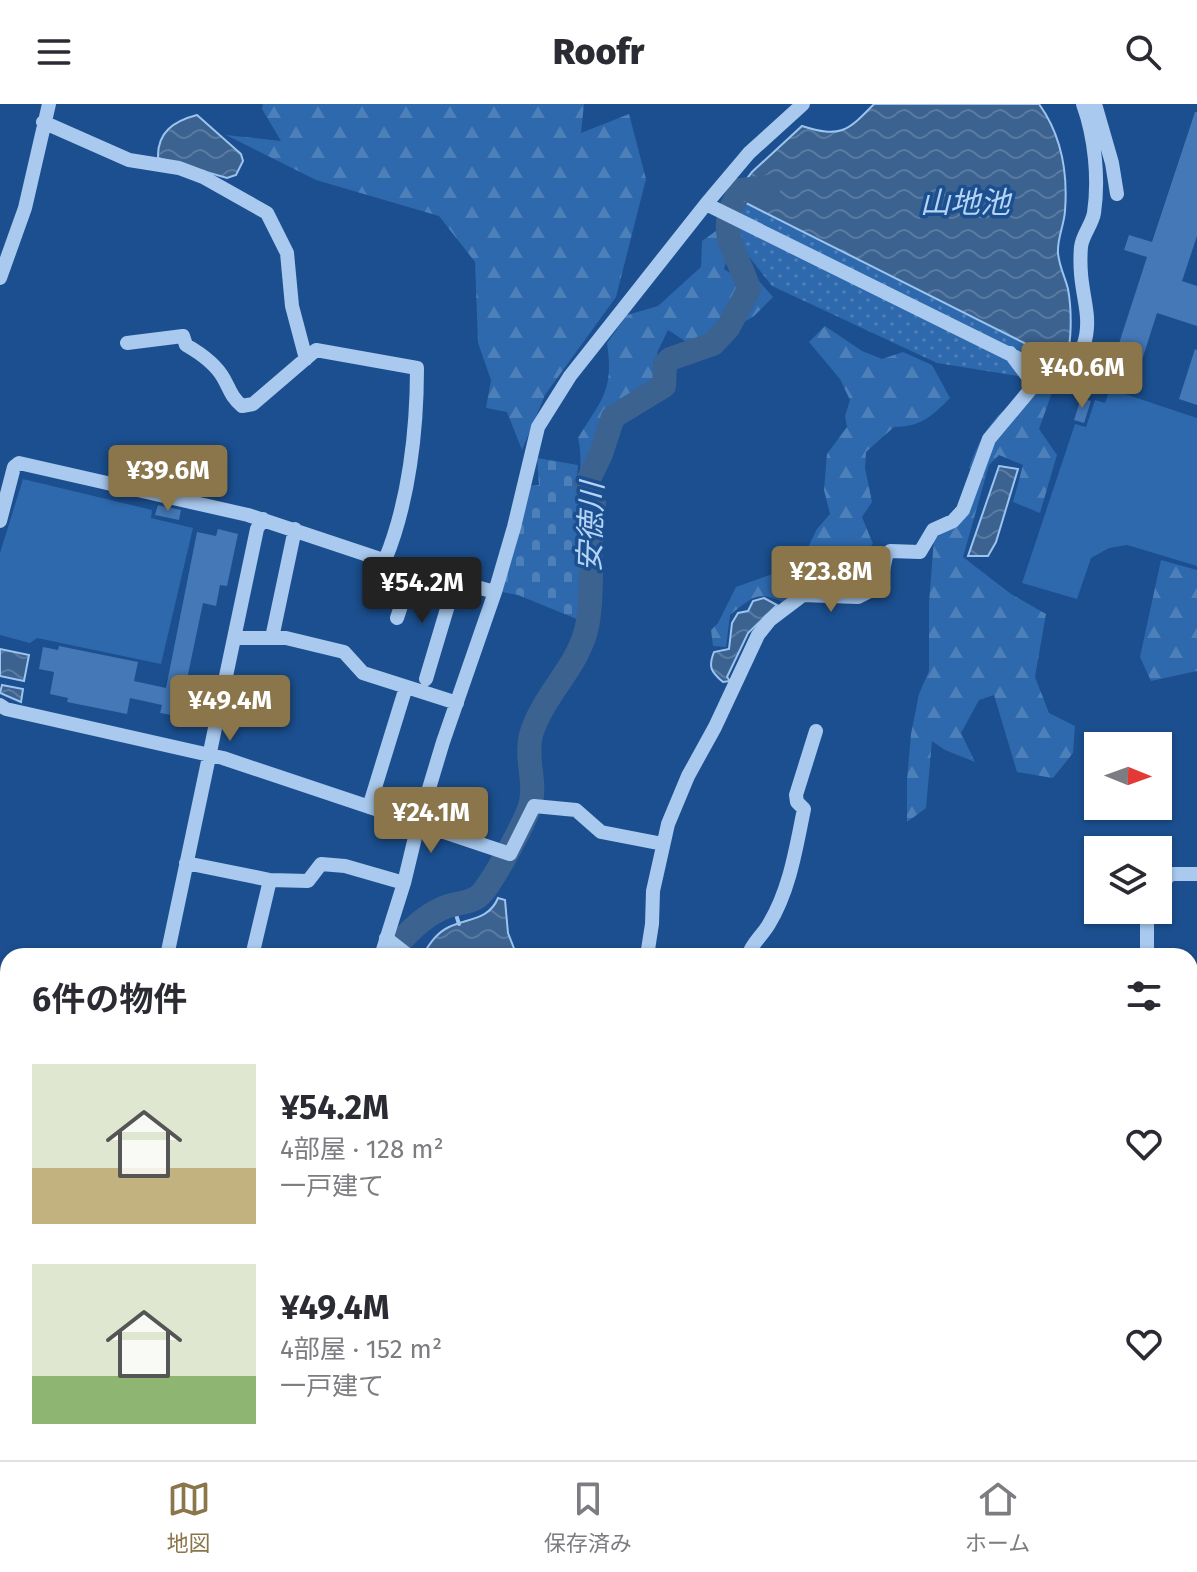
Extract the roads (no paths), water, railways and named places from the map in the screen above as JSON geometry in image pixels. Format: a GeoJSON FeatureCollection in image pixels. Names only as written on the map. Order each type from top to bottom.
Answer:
{"type":"FeatureCollection","features":[{"type":"Feature","properties":{"kind":"street"},"geometry":{"type":"LineString","coordinates":[[0,278],[25,208],[49,104]]}},
{"type":"Feature","properties":{"kind":"street"},"geometry":{"type":"LineString","coordinates":[[383,948],[443,742],[495,592],[538,427],[584,356],[706,204],[749,153],[803,104]]}},
{"type":"Feature","properties":{"kind":"street"},"geometry":{"type":"LineString","coordinates":[[706,204],[1064,381],[1083,355],[1089,325],[1081,243],[1094,214],[1094,151],[1083,104]]}},
{"type":"Feature","properties":{"kind":"street"},"geometry":{"type":"LineString","coordinates":[[1095,104],[1112,163],[1117,194]]}},
{"type":"Feature","properties":{"kind":"street"},"geometry":{"type":"LineString","coordinates":[[43,122],[129,160],[179,168],[203,177],[267,213],[287,253],[292,306],[306,359]]}},
{"type":"Feature","properties":{"kind":"street"},"geometry":{"type":"LineString","coordinates":[[127,343],[183,336],[186,345],[208,360],[223,376],[233,398],[242,406],[253,404],[316,350],[417,368],[412,448],[394,539],[385,560]]}},
{"type":"Feature","properties":{"kind":"street"},"geometry":{"type":"LineString","coordinates":[[648,948],[653,891],[668,824],[682,788],[715,727],[758,635],[770,620],[803,595],[858,597],[880,586],[886,556],[890,551],[920,552],[933,530],[953,521],[963,510],[989,439],[1030,390],[1032,382],[1010,353]]}},
{"type":"Feature","properties":{"kind":"street"},"geometry":{"type":"LineString","coordinates":[[0,521],[14,467],[19,463],[263,519],[413,570],[495,592]]}},
{"type":"Feature","properties":{"kind":"street"},"geometry":{"type":"LineString","coordinates":[[169,948],[257,529],[263,519]]}},
{"type":"Feature","properties":{"kind":"street"},"geometry":{"type":"LineString","coordinates":[[273,633],[295,529]]}},
{"type":"Feature","properties":{"kind":"street"},"geometry":{"type":"LineString","coordinates":[[397,618],[413,570]]}},
{"type":"Feature","properties":{"kind":"street"},"geometry":{"type":"LineString","coordinates":[[426,679],[455,582]]}},
{"type":"Feature","properties":{"kind":"street"},"geometry":{"type":"LineString","coordinates":[[234,638],[286,638],[344,652],[363,673],[457,703]]}},
{"type":"Feature","properties":{"kind":"street"},"geometry":{"type":"LineString","coordinates":[[369,807],[406,687]]}},
{"type":"Feature","properties":{"kind":"street"},"geometry":{"type":"LineString","coordinates":[[0,705],[6,709],[208,755],[510,854],[534,806],[576,810],[601,832],[663,844]]}},
{"type":"Feature","properties":{"kind":"street"},"geometry":{"type":"LineString","coordinates":[[751,948],[768,926],[788,883],[804,809],[797,802],[796,795],[816,731]]}},
{"type":"Feature","properties":{"kind":"street"},"geometry":{"type":"LineString","coordinates":[[186,863],[270,880],[308,881],[321,864],[345,866],[404,883]]}},
{"type":"Feature","properties":{"kind":"street"},"geometry":{"type":"LineString","coordinates":[[1172,874],[1197,874]]}},
{"type":"Feature","properties":{"kind":"street"},"geometry":{"type":"LineString","coordinates":[[254,948],[270,880]]}},
{"type":"Feature","properties":{"kind":"street"},"geometry":{"type":"LineString","coordinates":[[1147,924],[1147,948]]}},
{"type":"Feature","properties":{"kind":"street"},"geometry":{"type":"LineString","coordinates":[[386,938],[399,948]]}},
{"type":"Feature","properties":{"kind":"water","name":"山地池"},"geometry":{"type":"Polygon","coordinates":[[[874,104],[1039,104],[1058,142],[1065,182],[1065,211],[1058,253],[1068,289],[1071,327],[1062,362],[742,201],[737,192],[752,172],[802,126],[825,132],[842,130],[857,121],[874,104]]]}},
{"type":"Feature","properties":{"kind":"water"},"geometry":{"type":"Polygon","coordinates":[[[197,115],[241,154],[243,161],[236,175],[227,178],[158,158],[160,141],[168,129],[197,115]]]}},
{"type":"Feature","properties":{"kind":"water"},"geometry":{"type":"Polygon","coordinates":[[[999,466],[1018,469],[996,542],[988,556],[968,556],[999,466]]]}},
{"type":"Feature","properties":{"kind":"water"},"geometry":{"type":"Polygon","coordinates":[[[764,598],[777,605],[748,633],[727,677],[730,681],[723,682],[712,669],[714,652],[729,649],[732,623],[738,613],[748,611],[753,601],[764,598]]]}},
{"type":"Feature","properties":{"kind":"water"},"geometry":{"type":"Polygon","coordinates":[[[0,649],[29,655],[24,681],[0,676],[0,649]]]}},
{"type":"Feature","properties":{"kind":"water"},"geometry":{"type":"Polygon","coordinates":[[[2,685],[23,689],[21,702],[0,693],[2,685]]]}},
{"type":"Feature","properties":{"kind":"water"},"geometry":{"type":"Polygon","coordinates":[[[498,898],[505,900],[508,933],[514,948],[428,948],[449,927],[484,914],[498,898]]]}},
{"type":"Feature","properties":{"kind":"waterway","name":"安徳川"},"geometry":{"type":"LineString","coordinates":[[396,948],[420,922],[435,912],[474,899],[482,893],[529,810],[532,794],[531,735],[543,708],[580,647],[588,622],[591,512],[594,504],[586,485],[601,454],[613,417],[664,386],[665,364],[670,359],[713,344],[728,328],[749,289],[730,240],[729,217],[741,190],[769,187]]}},
{"type":"Feature","properties":{"kind":"waterway"},"geometry":{"type":"LineString","coordinates":[[453,905],[459,924]]}}]}
